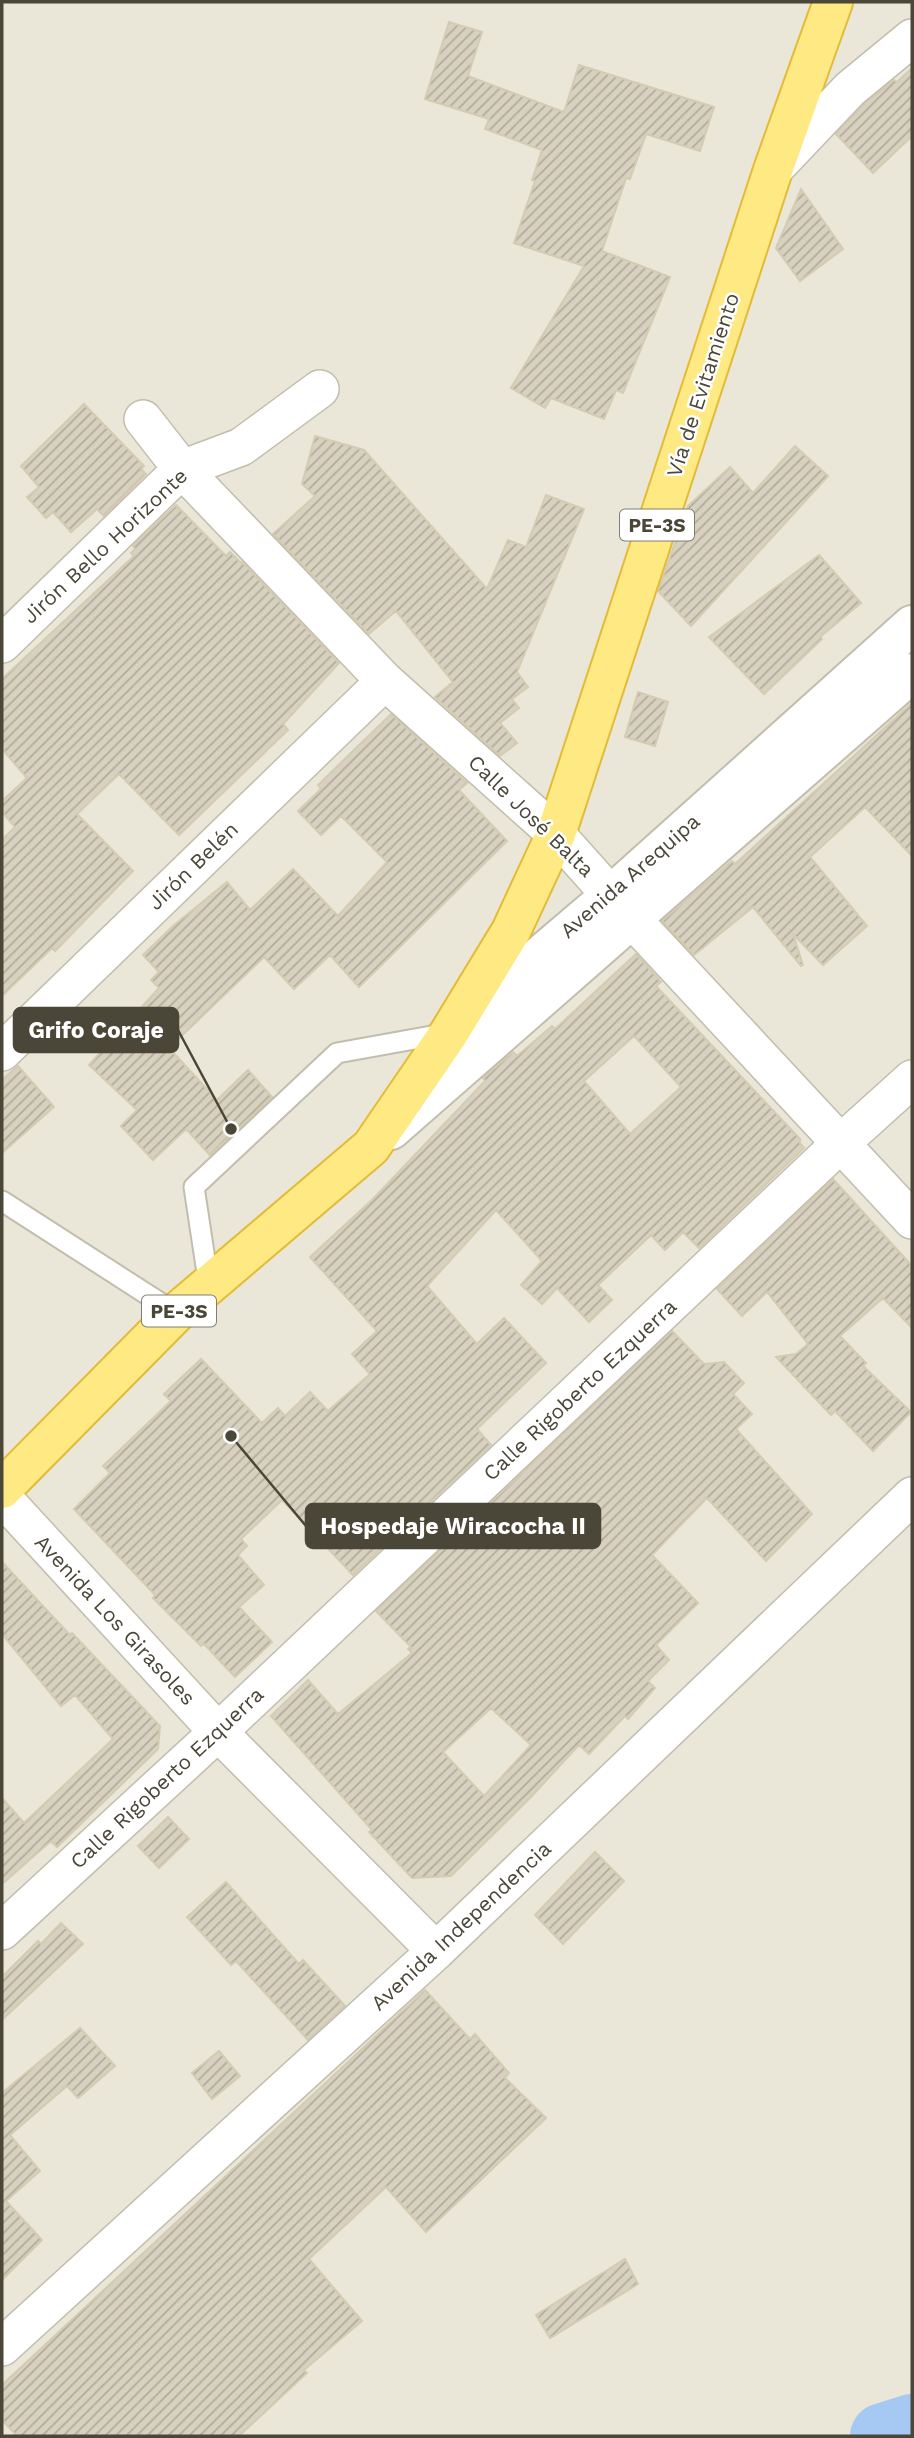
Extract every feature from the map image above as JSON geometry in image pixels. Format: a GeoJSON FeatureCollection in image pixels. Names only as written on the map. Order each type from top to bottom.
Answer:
{"type":"FeatureCollection","features":[{"type":"Feature","properties":{"kind":"highway","name":"Vía de Evitamiento"},"geometry":{"type":"LineString","coordinates":[[449,1033],[511,932],[556,834],[773,170],[833,2]]}},
{"type":"Feature","properties":{"kind":"highway","name":"Avenida Arequipa"},"geometry":{"type":"LineString","coordinates":[[2,1489],[176,1313],[371,1147],[449,1033]]}},
{"type":"Feature","properties":{"kind":"street"},"geometry":{"type":"LineString","coordinates":[[773,170],[850,89],[912,38]]}},
{"type":"Feature","properties":{"kind":"street","name":"Jirón Bello Horizonte"},"geometry":{"type":"LineString","coordinates":[[2,644],[182,469],[241,447],[320,389]]}},
{"type":"Feature","properties":{"kind":"street","name":"Calle José Balta"},"geometry":{"type":"LineString","coordinates":[[143,419],[182,469],[385,681],[556,834],[912,1220]]}},
{"type":"Feature","properties":{"kind":"street","name":"Avenida Arequipa"},"geometry":{"type":"LineString","coordinates":[[371,1147],[912,625]]}},
{"type":"Feature","properties":{"kind":"street","name":"Avenida Arequipa"},"geometry":{"type":"LineString","coordinates":[[449,1033],[621,906],[912,673]]}},
{"type":"Feature","properties":{"kind":"street","name":"Jirón Belén"},"geometry":{"type":"LineString","coordinates":[[2,1052],[385,681]]}},
{"type":"Feature","properties":{"kind":"street","name":"Calle Rigoberto Ezquerra"},"geometry":{"type":"LineString","coordinates":[[2,1931],[218,1732],[912,1079]]}},
{"type":"Feature","properties":{"kind":"street","name":"Avenida Independencia"},"geometry":{"type":"LineString","coordinates":[[2,2347],[436,1951],[912,1496]]}},
{"type":"Feature","properties":{"kind":"street","name":"Avenida Los Girasoles"},"geometry":{"type":"LineString","coordinates":[[2,1497],[218,1732],[436,1951]]}},
{"type":"Feature","properties":{"kind":"lane"},"geometry":{"type":"LineString","coordinates":[[209,1286],[194,1187],[337,1053],[449,1033]]}},
{"type":"Feature","properties":{"kind":"lane"},"geometry":{"type":"LineString","coordinates":[[2,1201],[176,1313]]}},
{"type":"Feature","properties":{"kind":"shaded area"},"geometry":{"type":"Polygon","coordinates":[[[2,2],[912,2],[912,2436],[2,2436],[2,2]]]}},
{"type":"Feature","properties":{"kind":"building"},"geometry":{"type":"Polygon","coordinates":[[[449,22],[482,32],[468,76],[564,112],[579,65],[714,107],[700,151],[646,134],[630,179],[626,178],[602,251],[670,277],[623,393],[616,390],[604,419],[551,398],[545,408],[511,388],[584,266],[514,243],[535,181],[532,180],[542,150],[485,129],[489,119],[425,99],[449,22]]]}},
{"type":"Feature","properties":{"kind":"building"},"geometry":{"type":"Polygon","coordinates":[[[912,68],[912,136],[873,173],[836,134],[864,104],[894,80],[897,82],[912,68]]]}},
{"type":"Feature","properties":{"kind":"building"},"geometry":{"type":"Polygon","coordinates":[[[801,189],[843,249],[800,281],[776,248],[801,189]]]}},
{"type":"Feature","properties":{"kind":"building"},"geometry":{"type":"Polygon","coordinates":[[[84,404],[144,466],[141,469],[146,474],[104,516],[97,509],[71,532],[53,512],[46,518],[27,497],[39,487],[21,466],[84,404]]]}},
{"type":"Feature","properties":{"kind":"building"},"geometry":{"type":"Polygon","coordinates":[[[315,436],[364,450],[487,589],[508,540],[526,547],[546,495],[584,509],[517,672],[528,687],[512,699],[519,708],[500,723],[517,743],[500,756],[435,697],[453,682],[396,611],[369,634],[273,534],[315,496],[302,484],[315,436]]]}},
{"type":"Feature","properties":{"kind":"building"},"geometry":{"type":"Polygon","coordinates":[[[795,446],[828,476],[691,626],[658,591],[688,506],[730,467],[753,493],[795,446]]]}},
{"type":"Feature","properties":{"kind":"building"},"geometry":{"type":"Polygon","coordinates":[[[176,505],[226,556],[230,552],[242,562],[339,663],[283,724],[288,730],[179,835],[119,774],[77,814],[133,871],[55,951],[52,948],[2,996],[2,840],[15,827],[2,812],[2,801],[27,778],[2,749],[2,679],[134,556],[131,553],[135,549],[133,546],[176,505]]]}},
{"type":"Feature","properties":{"kind":"building"},"geometry":{"type":"Polygon","coordinates":[[[819,555],[861,603],[820,637],[822,639],[764,694],[709,637],[819,555]]]}},
{"type":"Feature","properties":{"kind":"building"},"geometry":{"type":"Polygon","coordinates":[[[638,692],[668,702],[655,746],[625,737],[638,692]]]}},
{"type":"Feature","properties":{"kind":"building"},"geometry":{"type":"Polygon","coordinates":[[[912,703],[912,856],[865,807],[810,857],[867,926],[823,965],[793,934],[803,965],[801,966],[753,907],[694,955],[662,921],[732,861],[735,864],[912,703]]]}},
{"type":"Feature","properties":{"kind":"building"},"geometry":{"type":"Polygon","coordinates":[[[391,714],[467,783],[459,790],[507,841],[359,987],[330,955],[294,989],[264,957],[169,1048],[217,1100],[248,1070],[272,1097],[210,1155],[186,1129],[153,1160],[121,1126],[137,1110],[89,1065],[159,988],[151,980],[159,972],[143,955],[173,926],[227,882],[250,910],[293,869],[338,916],[387,862],[341,816],[321,835],[298,811],[321,789],[318,785],[391,714]]]}},
{"type":"Feature","properties":{"kind":"building"},"geometry":{"type":"Polygon","coordinates":[[[636,954],[661,982],[656,986],[800,1139],[804,1148],[699,1248],[683,1232],[665,1250],[651,1235],[598,1285],[612,1300],[589,1322],[557,1288],[542,1304],[521,1285],[542,1261],[496,1210],[427,1286],[477,1344],[504,1318],[546,1363],[477,1429],[491,1445],[353,1575],[282,1500],[241,1539],[247,1546],[238,1555],[264,1585],[239,1607],[272,1642],[235,1677],[204,1644],[201,1646],[153,1598],[155,1595],[74,1509],[110,1473],[103,1466],[171,1401],[164,1394],[201,1359],[262,1423],[278,1408],[285,1416],[310,1392],[328,1411],[370,1374],[352,1354],[377,1331],[310,1257],[373,1199],[485,1081],[483,1078],[513,1052],[517,1056],[552,1026],[555,1029],[636,954]],[[634,1036],[584,1081],[630,1134],[681,1087],[634,1036]]]}},
{"type":"Feature","properties":{"kind":"building"},"geometry":{"type":"Polygon","coordinates":[[[18,1066],[54,1107],[2,1153],[2,1080],[18,1066]]]}},
{"type":"Feature","properties":{"kind":"building"},"geometry":{"type":"Polygon","coordinates":[[[833,1179],[912,1266],[912,1328],[883,1298],[840,1336],[866,1363],[863,1366],[911,1412],[873,1451],[835,1411],[831,1415],[776,1357],[796,1354],[808,1344],[767,1292],[742,1316],[717,1289],[833,1179]]]}},
{"type":"Feature","properties":{"kind":"building"},"geometry":{"type":"Polygon","coordinates":[[[672,1331],[704,1364],[724,1362],[744,1383],[733,1394],[752,1414],[736,1429],[812,1514],[766,1561],[707,1498],[652,1555],[698,1603],[656,1645],[669,1660],[648,1681],[655,1688],[628,1719],[625,1716],[589,1754],[579,1745],[451,1876],[412,1878],[369,1832],[372,1830],[271,1716],[308,1680],[338,1714],[412,1653],[408,1649],[411,1647],[376,1611],[672,1331]],[[491,1708],[443,1752],[484,1796],[531,1745],[491,1708]]]}},
{"type":"Feature","properties":{"kind":"building"},"geometry":{"type":"Polygon","coordinates":[[[2,1562],[160,1726],[158,1749],[57,1847],[51,1841],[2,1884],[2,1798],[24,1823],[113,1739],[75,1695],[61,1706],[2,1634],[2,1562]]]}},
{"type":"Feature","properties":{"kind":"building"},"geometry":{"type":"Polygon","coordinates":[[[168,1817],[189,1839],[159,1868],[138,1846],[168,1817]]]}},
{"type":"Feature","properties":{"kind":"building"},"geometry":{"type":"Polygon","coordinates":[[[595,1852],[624,1881],[563,1944],[535,1915],[595,1852]]]}},
{"type":"Feature","properties":{"kind":"building"},"geometry":{"type":"Polygon","coordinates":[[[226,1882],[299,1964],[303,1960],[345,2006],[308,2040],[236,1961],[231,1965],[187,1917],[226,1882]]]}},
{"type":"Feature","properties":{"kind":"building"},"geometry":{"type":"Polygon","coordinates":[[[61,1923],[83,1944],[2,2020],[2,1977],[38,1941],[41,1944],[61,1923]]]}},
{"type":"Feature","properties":{"kind":"building"},"geometry":{"type":"Polygon","coordinates":[[[425,1990],[470,2039],[475,2034],[509,2073],[505,2078],[546,2118],[426,2232],[386,2187],[309,2259],[362,2321],[304,2370],[307,2373],[239,2436],[17,2436],[2,2420],[2,2385],[425,1990]]]}},
{"type":"Feature","properties":{"kind":"building"},"geometry":{"type":"Polygon","coordinates":[[[80,2028],[115,2066],[78,2098],[67,2086],[10,2135],[40,2171],[6,2201],[42,2240],[2,2280],[2,2093],[80,2028]]]}},
{"type":"Feature","properties":{"kind":"building"},"geometry":{"type":"Polygon","coordinates":[[[219,2051],[240,2076],[212,2099],[192,2073],[219,2051]]]}},
{"type":"Feature","properties":{"kind":"building"},"geometry":{"type":"Polygon","coordinates":[[[625,2259],[638,2284],[550,2338],[536,2315],[625,2259]]]}},
{"type":"Feature","properties":{"kind":"waterway"},"geometry":{"type":"LineString","coordinates":[[883,2436],[912,2427]]}},
{"type":"Feature","properties":{"kind":"place","name":"Grifo Coraje"},"geometry":{"type":"Point","coordinates":[231,1129]}},
{"type":"Feature","properties":{"kind":"place","name":"Hospedaje Wiracocha II"},"geometry":{"type":"Point","coordinates":[231,1436]}}]}
